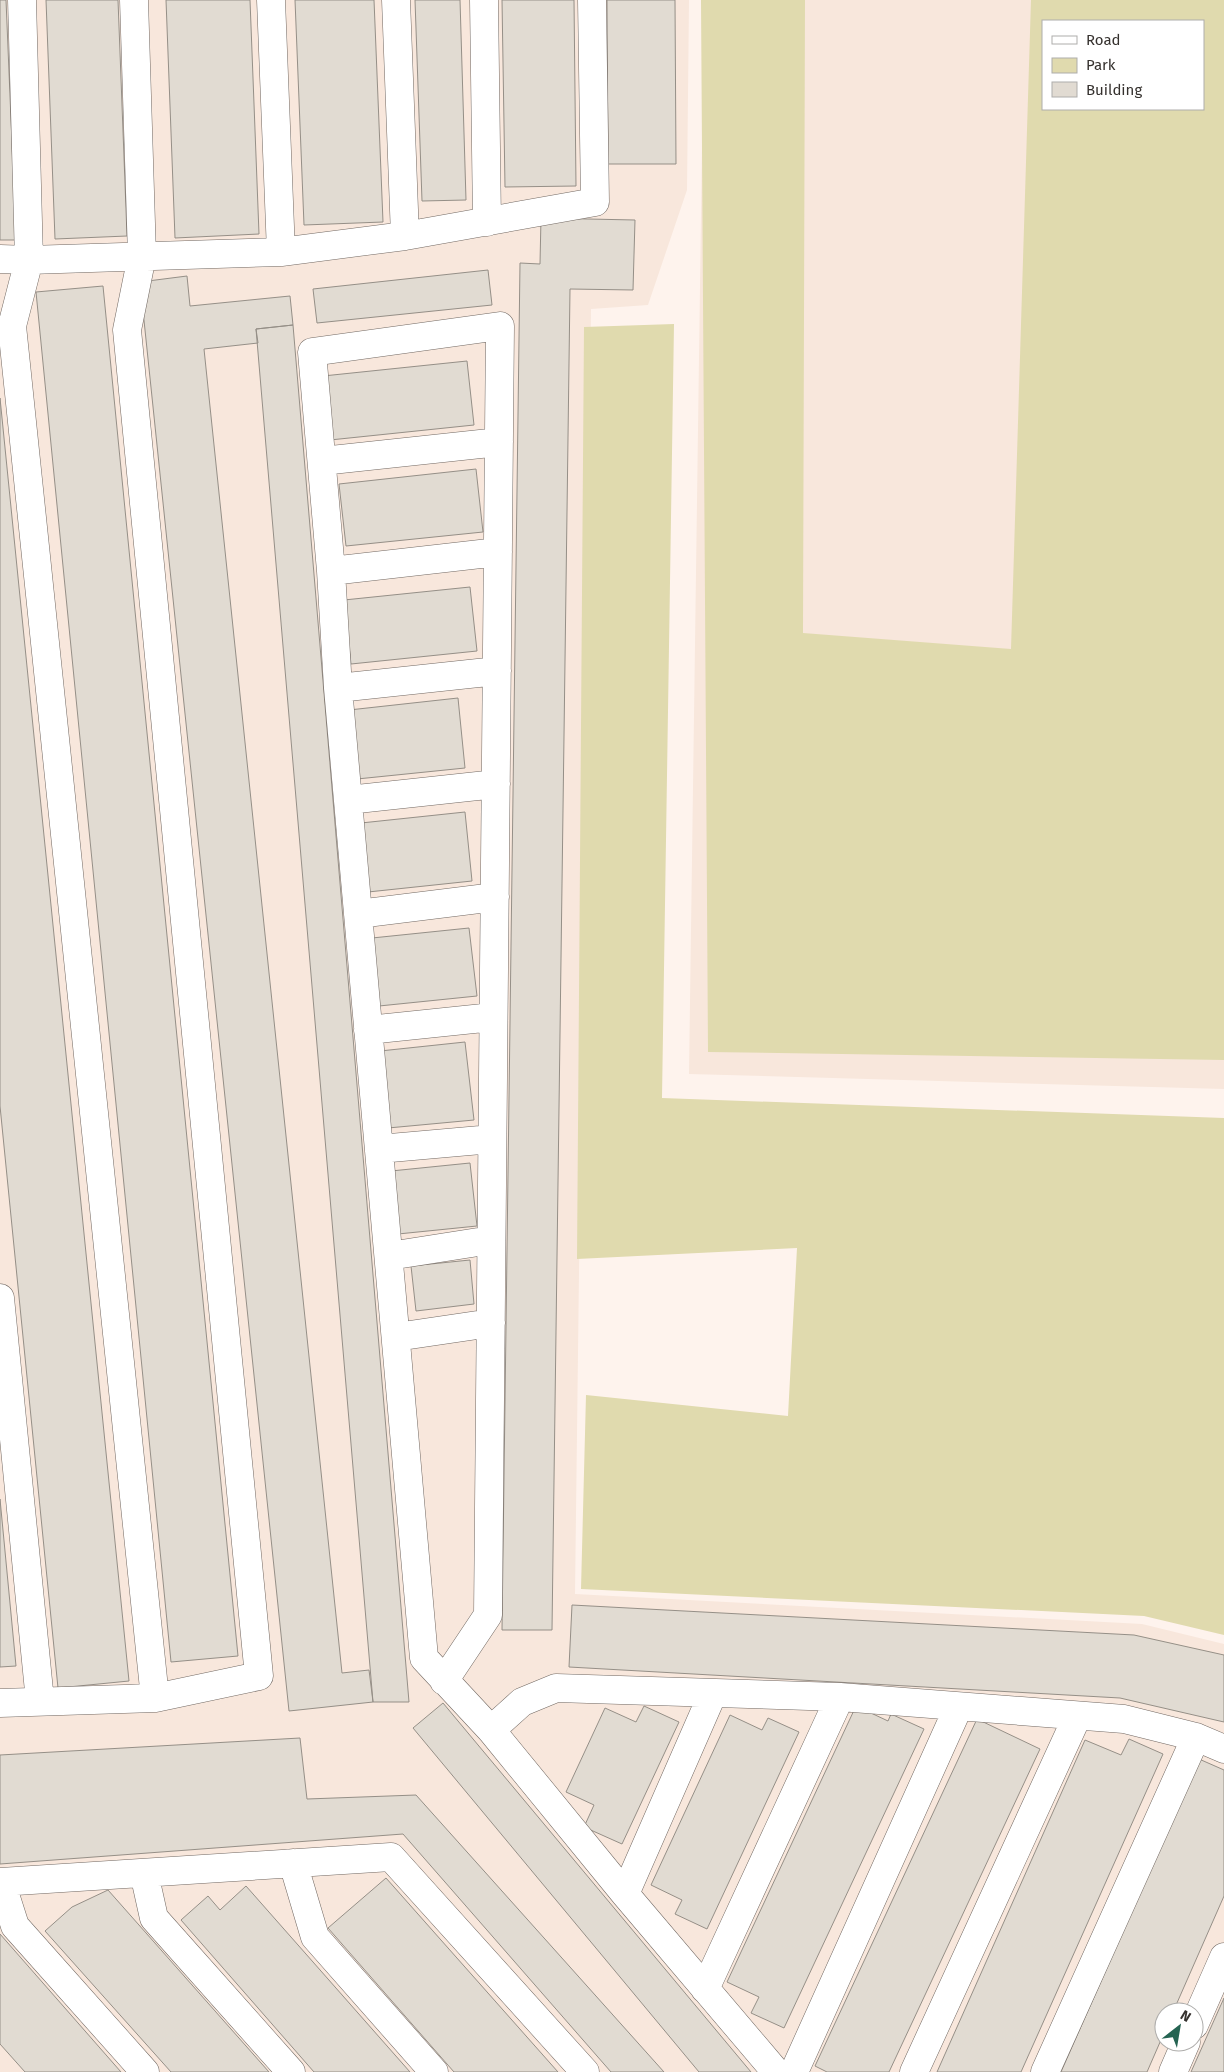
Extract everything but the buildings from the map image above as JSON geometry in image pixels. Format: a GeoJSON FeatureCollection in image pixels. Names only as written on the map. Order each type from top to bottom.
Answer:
{"type":"FeatureCollection","features":[{"type":"Feature","properties":{"kind":"lane"},"geometry":{"type":"LineString","coordinates":[[22,0],[29,260],[12,326],[155,1698]]}},
{"type":"Feature","properties":{"kind":"lane"},"geometry":{"type":"LineString","coordinates":[[0,1703],[155,1698],[259,1676],[127,330],[142,256],[134,0]]}},
{"type":"Feature","properties":{"kind":"lane"},"geometry":{"type":"LineString","coordinates":[[271,0],[281,252]]}},
{"type":"Feature","properties":{"kind":"lane"},"geometry":{"type":"LineString","coordinates":[[396,0],[404,236]]}},
{"type":"Feature","properties":{"kind":"lane"},"geometry":{"type":"LineString","coordinates":[[484,0],[487,222]]}},
{"type":"Feature","properties":{"kind":"lane"},"geometry":{"type":"LineString","coordinates":[[0,260],[281,252],[404,236],[595,202],[592,0]]}},
{"type":"Feature","properties":{"kind":"lane"},"geometry":{"type":"LineString","coordinates":[[444,1681],[488,1616],[500,326],[312,352],[332,571],[338,688],[424,1658],[444,1681],[491,1730],[625,1894],[776,2072]]}},
{"type":"Feature","properties":{"kind":"lane"},"geometry":{"type":"LineString","coordinates":[[322,461],[499,442]]}},
{"type":"Feature","properties":{"kind":"lane"},"geometry":{"type":"LineString","coordinates":[[332,571],[498,552]]}},
{"type":"Feature","properties":{"kind":"lane"},"geometry":{"type":"LineString","coordinates":[[338,688],[497,671]]}},
{"type":"Feature","properties":{"kind":"lane"},"geometry":{"type":"LineString","coordinates":[[348,800],[496,784]]}},
{"type":"Feature","properties":{"kind":"lane"},"geometry":{"type":"LineString","coordinates":[[358,914],[495,896]]}},
{"type":"Feature","properties":{"kind":"lane"},"geometry":{"type":"LineString","coordinates":[[368,1030],[493,1017]]}},
{"type":"Feature","properties":{"kind":"lane"},"geometry":{"type":"LineString","coordinates":[[379,1149],[492,1139]]}},
{"type":"Feature","properties":{"kind":"lane"},"geometry":{"type":"LineString","coordinates":[[389,1256],[491,1240]]}},
{"type":"Feature","properties":{"kind":"lane"},"geometry":{"type":"LineString","coordinates":[[0,1298],[40,1701]]}},
{"type":"Feature","properties":{"kind":"lane"},"geometry":{"type":"LineString","coordinates":[[396,1337],[491,1323]]}},
{"type":"Feature","properties":{"kind":"lane"},"geometry":{"type":"LineString","coordinates":[[491,1730],[522,1702],[556,1688],[713,1692],[840,1697],[1124,1720],[1196,1738],[1224,1749]]}},
{"type":"Feature","properties":{"kind":"lane"},"geometry":{"type":"LineString","coordinates":[[625,1894],[713,1692]]}},
{"type":"Feature","properties":{"kind":"lane"},"geometry":{"type":"LineString","coordinates":[[705,1988],[840,1697]]}},
{"type":"Feature","properties":{"kind":"lane"},"geometry":{"type":"LineString","coordinates":[[794,2072],[958,1708]]}},
{"type":"Feature","properties":{"kind":"lane"},"geometry":{"type":"LineString","coordinates":[[914,2072],[1077,1717]]}},
{"type":"Feature","properties":{"kind":"lane"},"geometry":{"type":"LineString","coordinates":[[1045,2072],[1196,1738]]}},
{"type":"Feature","properties":{"kind":"lane"},"geometry":{"type":"LineString","coordinates":[[145,2072],[15,1926],[0,1882],[391,1857],[585,2072]]}},
{"type":"Feature","properties":{"kind":"lane"},"geometry":{"type":"LineString","coordinates":[[294,1863],[315,1938],[434,2072]]}},
{"type":"Feature","properties":{"kind":"lane"},"geometry":{"type":"LineString","coordinates":[[144,1873],[154,1918],[292,2072]]}},
{"type":"Feature","properties":{"kind":"lane"},"geometry":{"type":"LineString","coordinates":[[1204,2002],[1224,1957]]}},
{"type":"Feature","properties":{"kind":"lane"},"geometry":{"type":"LineString","coordinates":[[1173,2072],[1182,2052]]}},
{"type":"Feature","properties":{"kind":"shaded area"},"geometry":{"type":"Polygon","coordinates":[[[0,0],[689,0],[687,190],[648,305],[591,309],[575,1594],[1142,1624],[1224,1644],[1224,2072],[0,2072],[0,0]]]}},
{"type":"Feature","properties":{"kind":"shaded area"},"geometry":{"type":"Polygon","coordinates":[[[704,0],[1224,0],[1224,1089],[689,1074],[704,0]]]}},
{"type":"Feature","properties":{"kind":"green space"},"geometry":{"type":"Polygon","coordinates":[[[701,0],[805,0],[803,633],[1011,649],[1031,0],[1224,0],[1224,1060],[708,1052],[701,0]]]}},
{"type":"Feature","properties":{"kind":"green space"},"geometry":{"type":"Polygon","coordinates":[[[674,324],[662,1098],[1224,1118],[1224,1635],[1144,1616],[581,1589],[586,1395],[788,1416],[797,1248],[577,1259],[584,327],[674,324]]]}}]}
